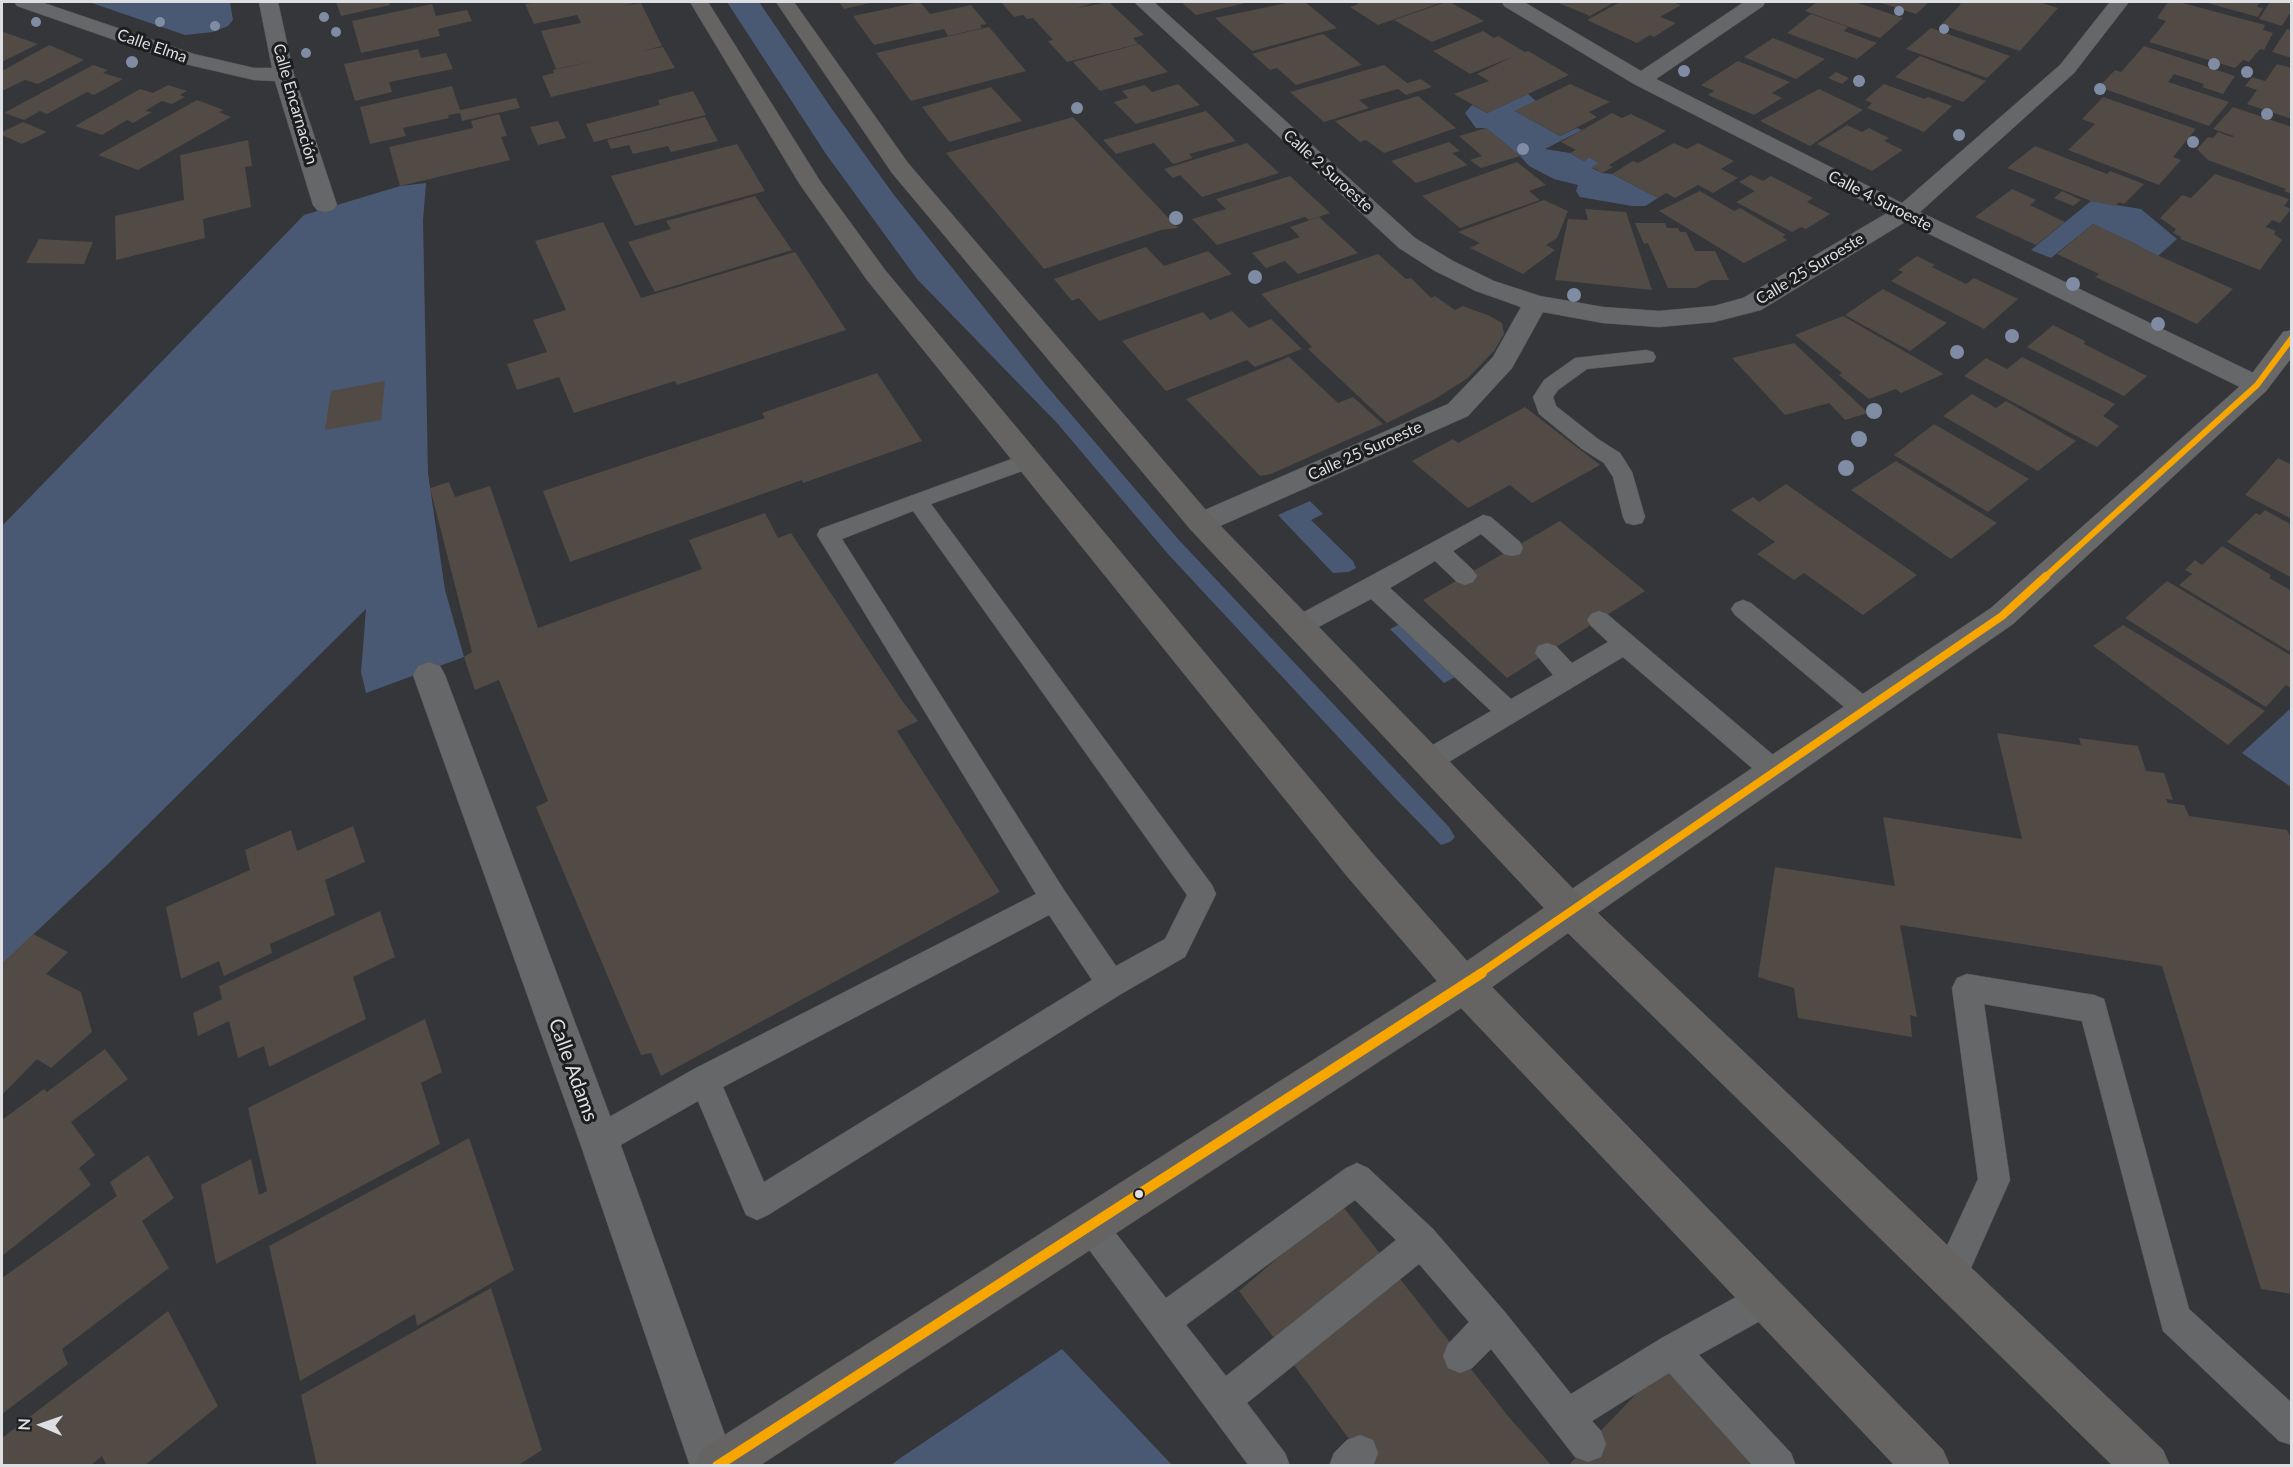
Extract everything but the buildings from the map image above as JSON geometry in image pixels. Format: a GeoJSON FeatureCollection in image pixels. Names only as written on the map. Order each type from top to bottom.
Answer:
{"type":"FeatureCollection","features":[{"type":"Feature","properties":{"kind":"main road"},"geometry":{"type":"LineString","coordinates":[[699,2],[810,183],[876,275],[1359,864],[1464,985],[1927,1466]]}},
{"type":"Feature","properties":{"kind":"main road"},"geometry":{"type":"LineString","coordinates":[[785,2],[900,168],[1201,523],[1570,911],[2147,1466]]}},
{"type":"Feature","properties":{"kind":"main road"},"geometry":{"type":"LineString","coordinates":[[715,1466],[1464,985],[1570,911]]}},
{"type":"Feature","properties":{"kind":"street","name":"Calle Elma"},"geometry":{"type":"LineString","coordinates":[[24,2],[188,59],[254,74],[284,75]]}},
{"type":"Feature","properties":{"kind":"street","name":"Calle Encarnación"},"geometry":{"type":"LineString","coordinates":[[269,2],[284,75],[325,205]]}},
{"type":"Feature","properties":{"kind":"street","name":"Calle 2 Suroeste"},"geometry":{"type":"LineString","coordinates":[[1143,2],[1407,243],[1444,266],[1485,286],[1536,303]]}},
{"type":"Feature","properties":{"kind":"street","name":"Calle 4 Suroeste"},"geometry":{"type":"LineString","coordinates":[[1511,2],[1641,80],[1904,213],[2257,385]]}},
{"type":"Feature","properties":{"kind":"street"},"geometry":{"type":"LineString","coordinates":[[1641,80],[1756,2]]}},
{"type":"Feature","properties":{"kind":"street","name":"Calle 25 Suroeste"},"geometry":{"type":"LineString","coordinates":[[1201,523],[1458,410],[1503,362],[1536,303],[1603,315],[1659,319],[1714,314],[1752,304],[1904,213],[2067,69],[2120,2]]}},
{"type":"Feature","properties":{"kind":"street"},"geometry":{"type":"LineString","coordinates":[[1570,911],[1776,773],[2002,616],[2257,385],[2292,338]]}},
{"type":"Feature","properties":{"kind":"street","name":"Calle Adams"},"geometry":{"type":"LineString","coordinates":[[429,675],[715,1466]]}},
{"type":"Feature","properties":{"kind":"lane"},"geometry":{"type":"LineString","coordinates":[[1634,517],[1624,477],[1612,458],[1545,409],[1543,397],[1551,385],[1582,363],[1646,357]]}},
{"type":"Feature","properties":{"kind":"lane"},"geometry":{"type":"LineString","coordinates":[[1028,461],[828,535],[1054,899],[1111,984]]}},
{"type":"Feature","properties":{"kind":"lane"},"geometry":{"type":"LineString","coordinates":[[705,1080],[757,1204],[1111,984],[1174,948],[1202,894],[918,501]]}},
{"type":"Feature","properties":{"kind":"lane"},"geometry":{"type":"LineString","coordinates":[[1299,626],[1483,523],[1512,548]]}},
{"type":"Feature","properties":{"kind":"lane"},"geometry":{"type":"LineString","coordinates":[[1437,549],[1465,576]]}},
{"type":"Feature","properties":{"kind":"lane"},"geometry":{"type":"LineString","coordinates":[[1372,587],[1509,712]]}},
{"type":"Feature","properties":{"kind":"lane"},"geometry":{"type":"LineString","coordinates":[[1743,609],[1865,710]]}},
{"type":"Feature","properties":{"kind":"lane"},"geometry":{"type":"LineString","coordinates":[[1599,620],[1776,773]]}},
{"type":"Feature","properties":{"kind":"lane"},"geometry":{"type":"LineString","coordinates":[[1428,761],[1625,644]]}},
{"type":"Feature","properties":{"kind":"lane"},"geometry":{"type":"LineString","coordinates":[[1547,652],[1570,677]]}},
{"type":"Feature","properties":{"kind":"lane"},"geometry":{"type":"LineString","coordinates":[[599,1140],[705,1080],[1054,899]]}},
{"type":"Feature","properties":{"kind":"lane"},"geometry":{"type":"LineString","coordinates":[[1950,1276],[1994,1180],[1967,988],[2094,1009],[2175,1319],[2292,1428]]}},
{"type":"Feature","properties":{"kind":"lane"},"geometry":{"type":"LineString","coordinates":[[1162,1322],[1357,1179],[1421,1241],[1492,1323],[1588,1444]]}},
{"type":"Feature","properties":{"kind":"lane"},"geometry":{"type":"LineString","coordinates":[[1090,1225],[1272,1466]]}},
{"type":"Feature","properties":{"kind":"lane"},"geometry":{"type":"LineString","coordinates":[[1222,1401],[1421,1241]]}},
{"type":"Feature","properties":{"kind":"lane"},"geometry":{"type":"LineString","coordinates":[[1566,1417],[1672,1351],[1766,1299]]}},
{"type":"Feature","properties":{"kind":"lane"},"geometry":{"type":"LineString","coordinates":[[1460,1356],[1492,1323]]}},
{"type":"Feature","properties":{"kind":"lane"},"geometry":{"type":"LineString","coordinates":[[1672,1351],[1771,1463]]}},
{"type":"Feature","properties":{"kind":"shaded area"},"geometry":{"type":"Polygon","coordinates":[[[89,2],[230,2],[233,20],[228,26],[213,32],[185,35],[89,2]]]}},
{"type":"Feature","properties":{"kind":"shaded area"},"geometry":{"type":"Polygon","coordinates":[[[727,2],[759,2],[894,195],[1045,384],[1178,539],[1449,827],[1455,837],[1450,842],[1441,845],[1394,797],[1168,554],[1057,423],[917,279],[826,154],[727,2]]]}},
{"type":"Feature","properties":{"kind":"shaded area"},"geometry":{"type":"Polygon","coordinates":[[[1528,94],[1536,101],[1515,111],[1560,136],[1577,128],[1582,130],[1545,149],[1570,153],[1584,161],[1589,157],[1599,163],[1592,168],[1602,173],[1612,174],[1658,198],[1645,206],[1632,206],[1580,197],[1576,191],[1578,185],[1554,179],[1529,166],[1486,128],[1476,128],[1465,113],[1472,105],[1487,113],[1528,94]]]}},
{"type":"Feature","properties":{"kind":"shaded area"},"geometry":{"type":"Polygon","coordinates":[[[426,183],[423,220],[428,473],[445,590],[464,657],[366,693],[361,672],[366,609],[108,864],[2,964],[2,526],[304,215],[400,186],[426,183]]]}},
{"type":"Feature","properties":{"kind":"shaded area"},"geometry":{"type":"Polygon","coordinates":[[[2091,201],[2141,209],[2177,239],[2158,256],[2093,224],[2051,258],[2031,250],[2091,201]]]}},
{"type":"Feature","properties":{"kind":"shaded area"},"geometry":{"type":"Polygon","coordinates":[[[1310,501],[1323,514],[1311,520],[1353,561],[1356,568],[1349,572],[1333,573],[1278,515],[1310,501]]]}},
{"type":"Feature","properties":{"kind":"shaded area"},"geometry":{"type":"Polygon","coordinates":[[[1400,624],[1455,677],[1444,683],[1390,629],[1400,624]]]}},
{"type":"Feature","properties":{"kind":"shaded area"},"geometry":{"type":"Polygon","coordinates":[[[2291,708],[2291,787],[2242,753],[2291,708]]]}},
{"type":"Feature","properties":{"kind":"shaded area"},"geometry":{"type":"Polygon","coordinates":[[[1062,1349],[1172,1465],[891,1465],[899,1459],[1062,1349]]]}},
{"type":"Feature","properties":{"kind":"transit line"},"geometry":{"type":"LineString","coordinates":[[717,1466],[1464,985],[2002,616],[2257,385],[2292,338]]}}]}
